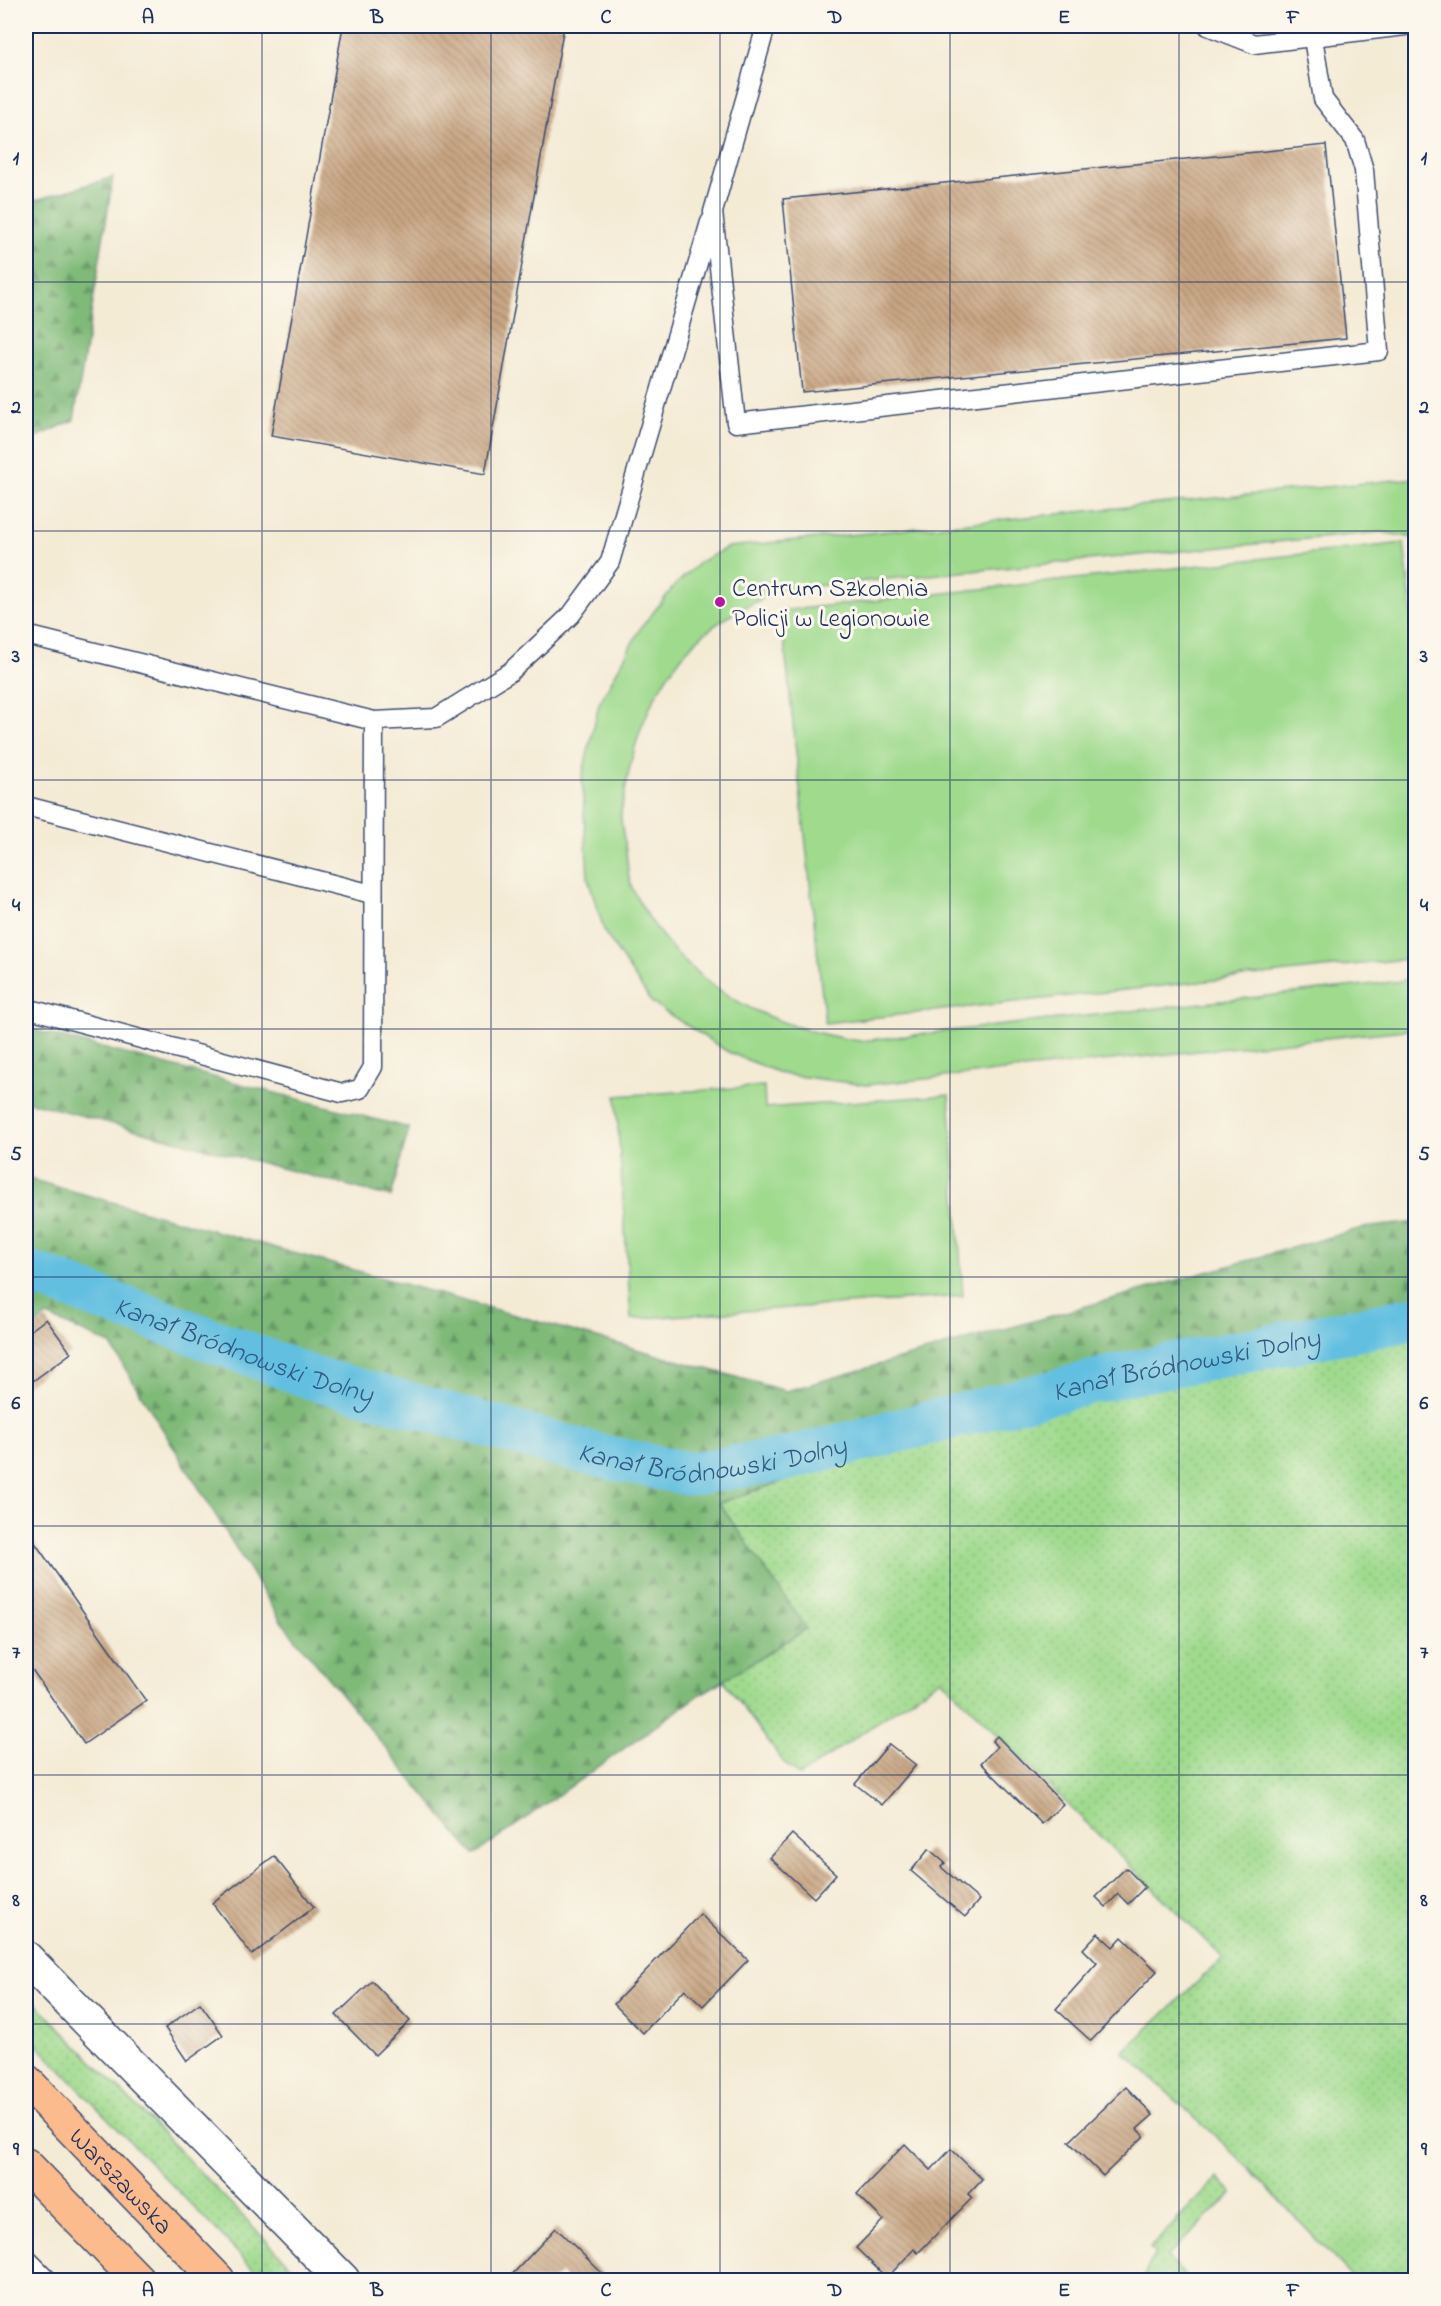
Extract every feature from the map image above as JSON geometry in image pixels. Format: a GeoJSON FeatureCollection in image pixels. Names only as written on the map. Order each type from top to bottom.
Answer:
{"type":"FeatureCollection","features":[{"type":"Feature","properties":{"kind":"main road","name":"Warszawska"},"geometry":{"type":"LineString","coordinates":[[26,2081],[218,2280]]}},
{"type":"Feature","properties":{"kind":"main road"},"geometry":{"type":"LineString","coordinates":[[26,2165],[138,2280]]}},
{"type":"Feature","properties":{"kind":"street"},"geometry":{"type":"LineString","coordinates":[[26,1958],[343,2280]]}},
{"type":"Feature","properties":{"kind":"lane"},"geometry":{"type":"LineString","coordinates":[[26,635],[374,721],[436,718],[510,672],[571,615],[610,562],[766,26]]}},
{"type":"Feature","properties":{"kind":"lane"},"geometry":{"type":"LineString","coordinates":[[1208,26],[1254,44],[1405,26]]}},
{"type":"Feature","properties":{"kind":"lane"},"geometry":{"type":"LineString","coordinates":[[713,212],[736,423],[1379,351],[1364,170],[1355,140],[1323,99],[1313,38]]}},
{"type":"Feature","properties":{"kind":"lane"},"geometry":{"type":"LineString","coordinates":[[26,1008],[342,1093],[360,1089],[373,1067],[374,721]]}},
{"type":"Feature","properties":{"kind":"lane"},"geometry":{"type":"LineString","coordinates":[[26,806],[372,894]]}},
{"type":"Feature","properties":{"kind":"lane"},"geometry":{"type":"LineString","coordinates":[[26,2258],[48,2280]]}},
{"type":"Feature","properties":{"kind":"green space"},"geometry":{"type":"Polygon","coordinates":[[[113,177],[74,420],[26,442],[26,203],[113,177]]]}},
{"type":"Feature","properties":{"kind":"green space"},"geometry":{"type":"Polygon","coordinates":[[[1415,478],[1415,538],[1381,532],[783,589],[736,612],[714,626],[694,643],[668,674],[649,709],[635,746],[621,816],[630,884],[651,921],[673,949],[698,974],[726,994],[756,1011],[788,1024],[823,1034],[860,1041],[1401,981],[1415,977],[1415,1029],[866,1085],[782,1074],[728,1052],[652,1003],[605,933],[588,878],[582,777],[599,704],[640,629],[675,585],[700,562],[728,547],[1415,478]]]}},
{"type":"Feature","properties":{"kind":"green space"},"geometry":{"type":"Polygon","coordinates":[[[1404,543],[1416,650],[1415,958],[825,1023],[781,611],[1404,543]]]}},
{"type":"Feature","properties":{"kind":"green space"},"geometry":{"type":"Polygon","coordinates":[[[26,1028],[409,1128],[391,1197],[26,1101],[26,1028]]]}},
{"type":"Feature","properties":{"kind":"green space"},"geometry":{"type":"Polygon","coordinates":[[[764,1086],[765,1108],[949,1095],[963,1296],[631,1319],[616,1096],[764,1086]]]}},
{"type":"Feature","properties":{"kind":"green space"},"geometry":{"type":"Polygon","coordinates":[[[26,1178],[786,1391],[1362,1228],[1415,1222],[1415,1338],[1055,1409],[839,1462],[719,1503],[807,1629],[701,1694],[474,1855],[281,1621],[110,1344],[47,1316],[26,1332],[26,1178]]]}},
{"type":"Feature","properties":{"kind":"green space"},"geometry":{"type":"Polygon","coordinates":[[[1415,1338],[1415,2280],[1355,2280],[1237,2156],[1123,2052],[1223,1958],[941,1679],[799,1776],[784,1763],[723,1680],[806,1629],[719,1503],[839,1462],[1055,1409],[1415,1338]]]}},
{"type":"Feature","properties":{"kind":"green space"},"geometry":{"type":"Polygon","coordinates":[[[26,1993],[305,2280],[264,2280],[26,2034],[26,1993]]]}},
{"type":"Feature","properties":{"kind":"green space"},"geometry":{"type":"Polygon","coordinates":[[[1218,2178],[1233,2193],[1166,2257],[1189,2280],[1142,2280],[1155,2253],[1150,2248],[1218,2178]]]}},
{"type":"Feature","properties":{"kind":"building"},"geometry":{"type":"Polygon","coordinates":[[[343,26],[564,26],[485,474],[271,436],[343,26]]]}},
{"type":"Feature","properties":{"kind":"building"},"geometry":{"type":"Polygon","coordinates":[[[1326,145],[1346,338],[802,392],[783,199],[1326,145]]]}},
{"type":"Feature","properties":{"kind":"building"},"geometry":{"type":"Polygon","coordinates":[[[46,1319],[71,1353],[26,1386],[26,1334],[46,1319]]]}},
{"type":"Feature","properties":{"kind":"building"},"geometry":{"type":"Polygon","coordinates":[[[26,1530],[146,1701],[84,1744],[26,1661],[26,1530]]]}},
{"type":"Feature","properties":{"kind":"building"},"geometry":{"type":"Polygon","coordinates":[[[997,1736],[1063,1804],[1042,1824],[981,1763],[997,1747],[992,1741],[997,1736]]]}},
{"type":"Feature","properties":{"kind":"building"},"geometry":{"type":"Polygon","coordinates":[[[889,1744],[916,1765],[882,1805],[855,1784],[889,1744]]]}},
{"type":"Feature","properties":{"kind":"building"},"geometry":{"type":"Polygon","coordinates":[[[792,1834],[836,1874],[814,1898],[770,1858],[792,1834]]]}},
{"type":"Feature","properties":{"kind":"building"},"geometry":{"type":"Polygon","coordinates":[[[929,1849],[945,1863],[941,1867],[979,1900],[965,1917],[911,1871],[929,1849]]]}},
{"type":"Feature","properties":{"kind":"building"},"geometry":{"type":"Polygon","coordinates":[[[274,1856],[314,1907],[252,1955],[212,1903],[274,1856]]]}},
{"type":"Feature","properties":{"kind":"building"},"geometry":{"type":"Polygon","coordinates":[[[1126,1868],[1145,1887],[1128,1904],[1118,1894],[1106,1907],[1096,1897],[1126,1868]]]}},
{"type":"Feature","properties":{"kind":"building"},"geometry":{"type":"Polygon","coordinates":[[[700,1914],[748,1960],[703,2006],[685,1989],[643,2033],[614,2004],[700,1914]]]}},
{"type":"Feature","properties":{"kind":"building"},"geometry":{"type":"Polygon","coordinates":[[[1098,1933],[1113,1947],[1122,1937],[1157,1971],[1091,2041],[1056,2009],[1097,1963],[1083,1949],[1098,1933]]]}},
{"type":"Feature","properties":{"kind":"building"},"geometry":{"type":"Polygon","coordinates":[[[372,1981],[410,2021],[375,2055],[336,2015],[372,1981]]]}},
{"type":"Feature","properties":{"kind":"building"},"geometry":{"type":"Polygon","coordinates":[[[200,2003],[223,2035],[187,2061],[165,2028],[200,2003]]]}},
{"type":"Feature","properties":{"kind":"building"},"geometry":{"type":"Polygon","coordinates":[[[1126,2087],[1153,2115],[1137,2129],[1144,2136],[1103,2176],[1069,2142],[1126,2087]]]}},
{"type":"Feature","properties":{"kind":"building"},"geometry":{"type":"Polygon","coordinates":[[[905,2144],[931,2170],[951,2149],[982,2179],[968,2194],[972,2198],[918,2253],[914,2249],[887,2278],[856,2248],[883,2220],[857,2194],[905,2144]]]}},
{"type":"Feature","properties":{"kind":"building"},"geometry":{"type":"Polygon","coordinates":[[[556,2228],[609,2280],[568,2280],[561,2273],[553,2280],[507,2280],[556,2228]]]}},
{"type":"Feature","properties":{"kind":"waterway","name":"Kanał Bródnowski Dolny"},"geometry":{"type":"LineString","coordinates":[[26,1271],[313,1378],[600,1456],[689,1474],[786,1459],[1116,1376],[1416,1318]]}},
{"type":"Feature","properties":{"kind":"place","name":"Centrum Szkolenia Policji w Legionowie"},"geometry":{"type":"Point","coordinates":[720,602]}}]}
